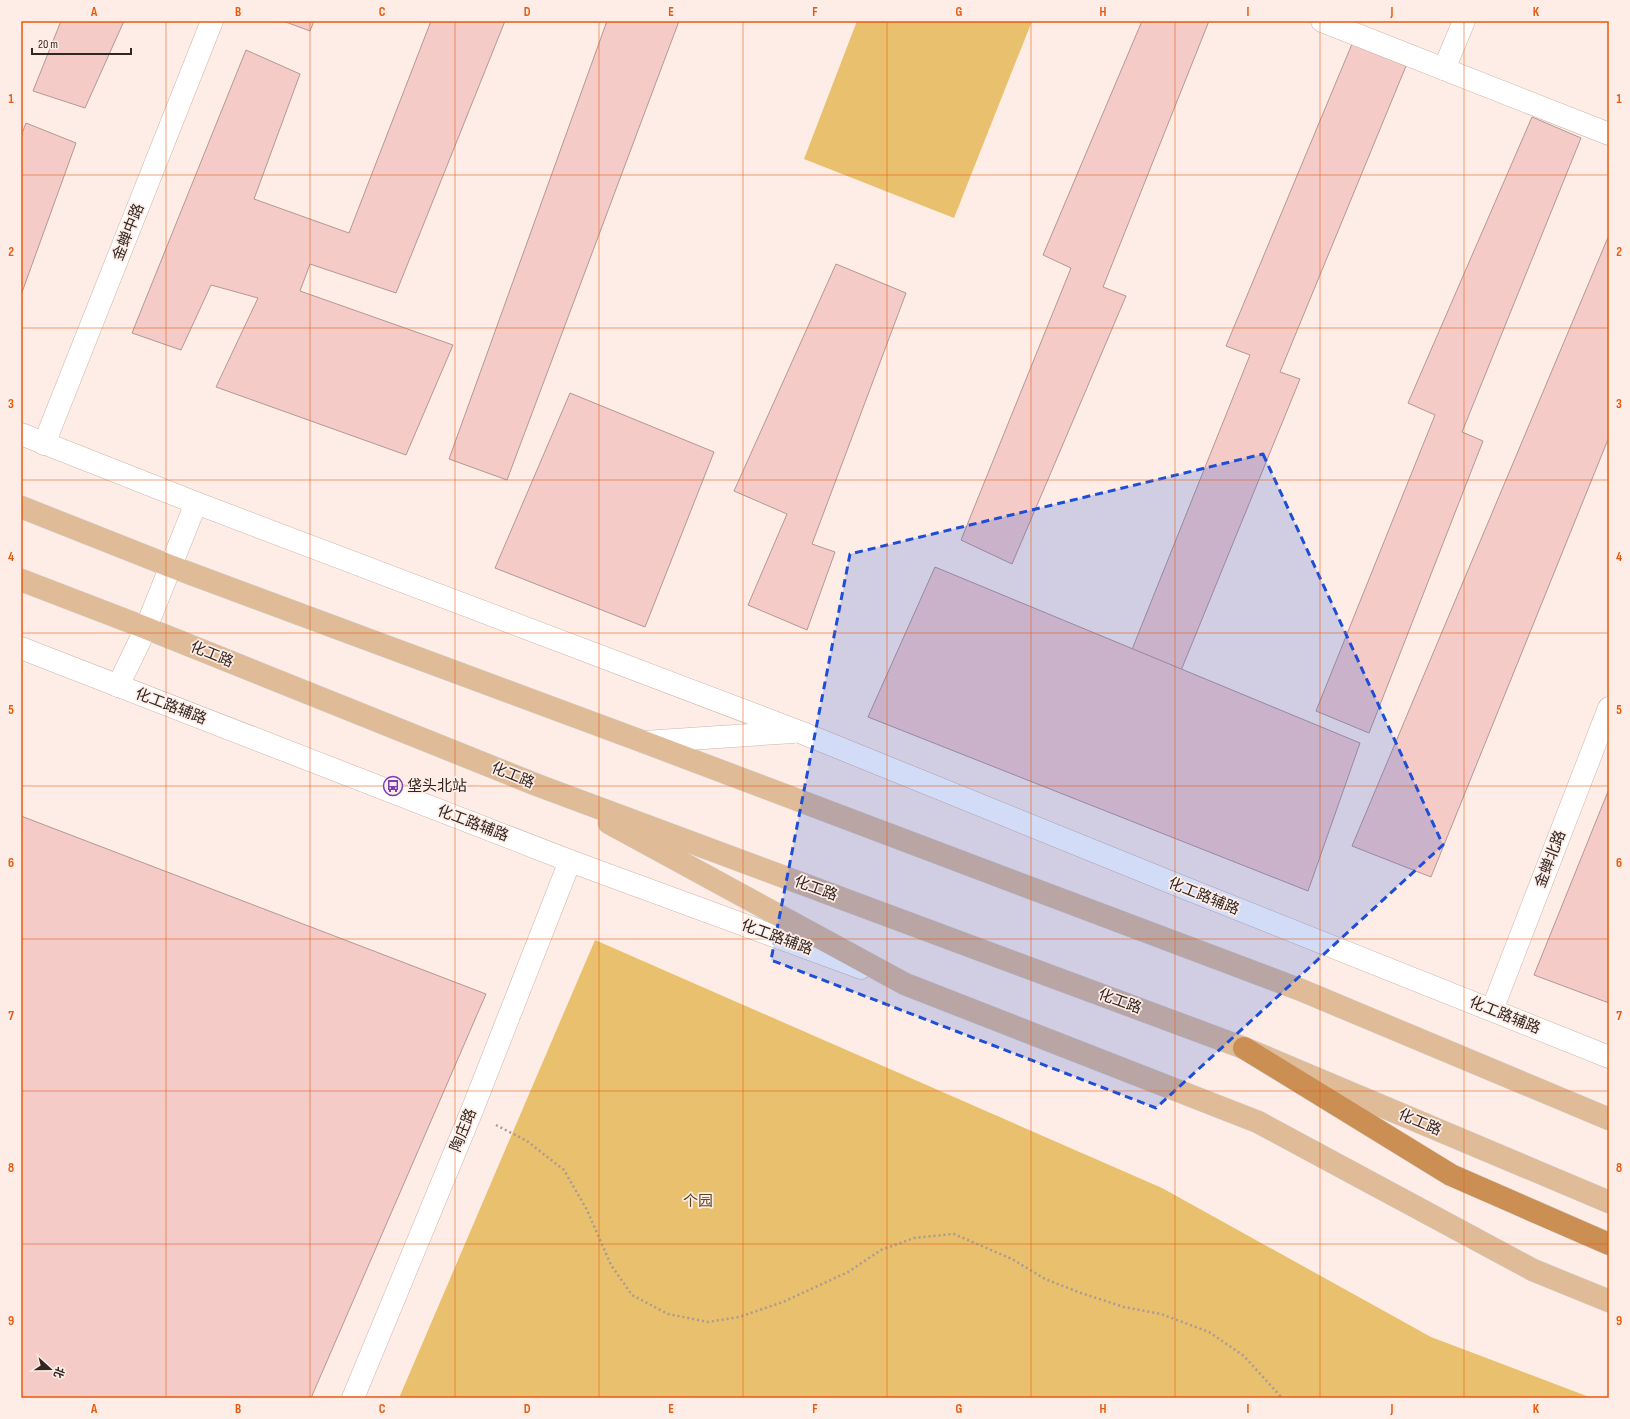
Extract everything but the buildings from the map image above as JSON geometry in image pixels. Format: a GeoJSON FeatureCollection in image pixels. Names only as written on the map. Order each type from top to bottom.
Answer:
{"type":"FeatureCollection","features":[{"type":"Feature","properties":{"kind":"highway"},"geometry":{"type":"LineString","coordinates":[[1244,1048],[1452,1174],[1609,1244]]}},
{"type":"Feature","properties":{"kind":"main road"},"geometry":{"type":"LineString","coordinates":[[21,507],[170,566],[644,742],[1301,990],[1609,1119]]}},
{"type":"Feature","properties":{"kind":"main road","name":"化工路"},"geometry":{"type":"LineString","coordinates":[[21,580],[146,628],[537,785],[1244,1048],[1609,1202]]}},
{"type":"Feature","properties":{"kind":"main road","name":"化工路辅路"},"geometry":{"type":"LineString","coordinates":[[537,785],[905,984],[1258,1122],[1533,1270],[1609,1301]]}},
{"type":"Feature","properties":{"kind":"street","name":"金蝉中路"},"geometry":{"type":"LineString","coordinates":[[44,444],[212,21]]}},
{"type":"Feature","properties":{"kind":"street"},"geometry":{"type":"LineString","coordinates":[[1322,21],[1609,134]]}},
{"type":"Feature","properties":{"kind":"street"},"geometry":{"type":"LineString","coordinates":[[1444,69],[1464,21]]}},
{"type":"Feature","properties":{"kind":"street","name":"化工路辅路"},"geometry":{"type":"LineString","coordinates":[[21,434],[196,503],[800,732],[1180,886],[1609,1056]]}},
{"type":"Feature","properties":{"kind":"street"},"geometry":{"type":"LineString","coordinates":[[118,686],[146,628],[196,503]]}},
{"type":"Feature","properties":{"kind":"street","name":"化工路辅路"},"geometry":{"type":"LineString","coordinates":[[21,648],[570,861],[905,984]]}},
{"type":"Feature","properties":{"kind":"street","name":"金蝉北路"},"geometry":{"type":"LineString","coordinates":[[1492,1010],[1609,708]]}},
{"type":"Feature","properties":{"kind":"street","name":"化工路辅路"},"geometry":{"type":"LineString","coordinates":[[644,742],[800,732]]}},
{"type":"Feature","properties":{"kind":"street","name":"陶庄路"},"geometry":{"type":"LineString","coordinates":[[353,1398],[471,1113],[570,861]]}},
{"type":"Feature","properties":{"kind":"path"},"geometry":{"type":"LineString","coordinates":[[471,1113],[527,1141],[564,1170],[587,1210],[611,1265],[632,1295],[668,1314],[708,1322],[739,1317],[783,1302],[848,1272],[881,1250],[914,1238],[954,1234],[1012,1259],[1045,1279],[1124,1307],[1160,1314],[1209,1332],[1244,1356],[1282,1398]]}},
{"type":"Feature","properties":{"kind":"highlighted area"},"geometry":{"type":"Polygon","coordinates":[[[1263,454],[1443,845],[1156,1108],[771,960],[850,554],[1263,454]]]}},
{"type":"Feature","properties":{"kind":"green space"},"geometry":{"type":"Polygon","coordinates":[[[857,21],[1032,21],[954,218],[804,159],[857,21]]]}},
{"type":"Feature","properties":{"kind":"green space","name":"个园"},"geometry":{"type":"Polygon","coordinates":[[[595,940],[1162,1188],[1431,1337],[1592,1398],[399,1398],[595,940]]]}},
{"type":"Feature","properties":{"kind":"place","name":"垡头北站"},"geometry":{"type":"Point","coordinates":[393,786]}}]}
